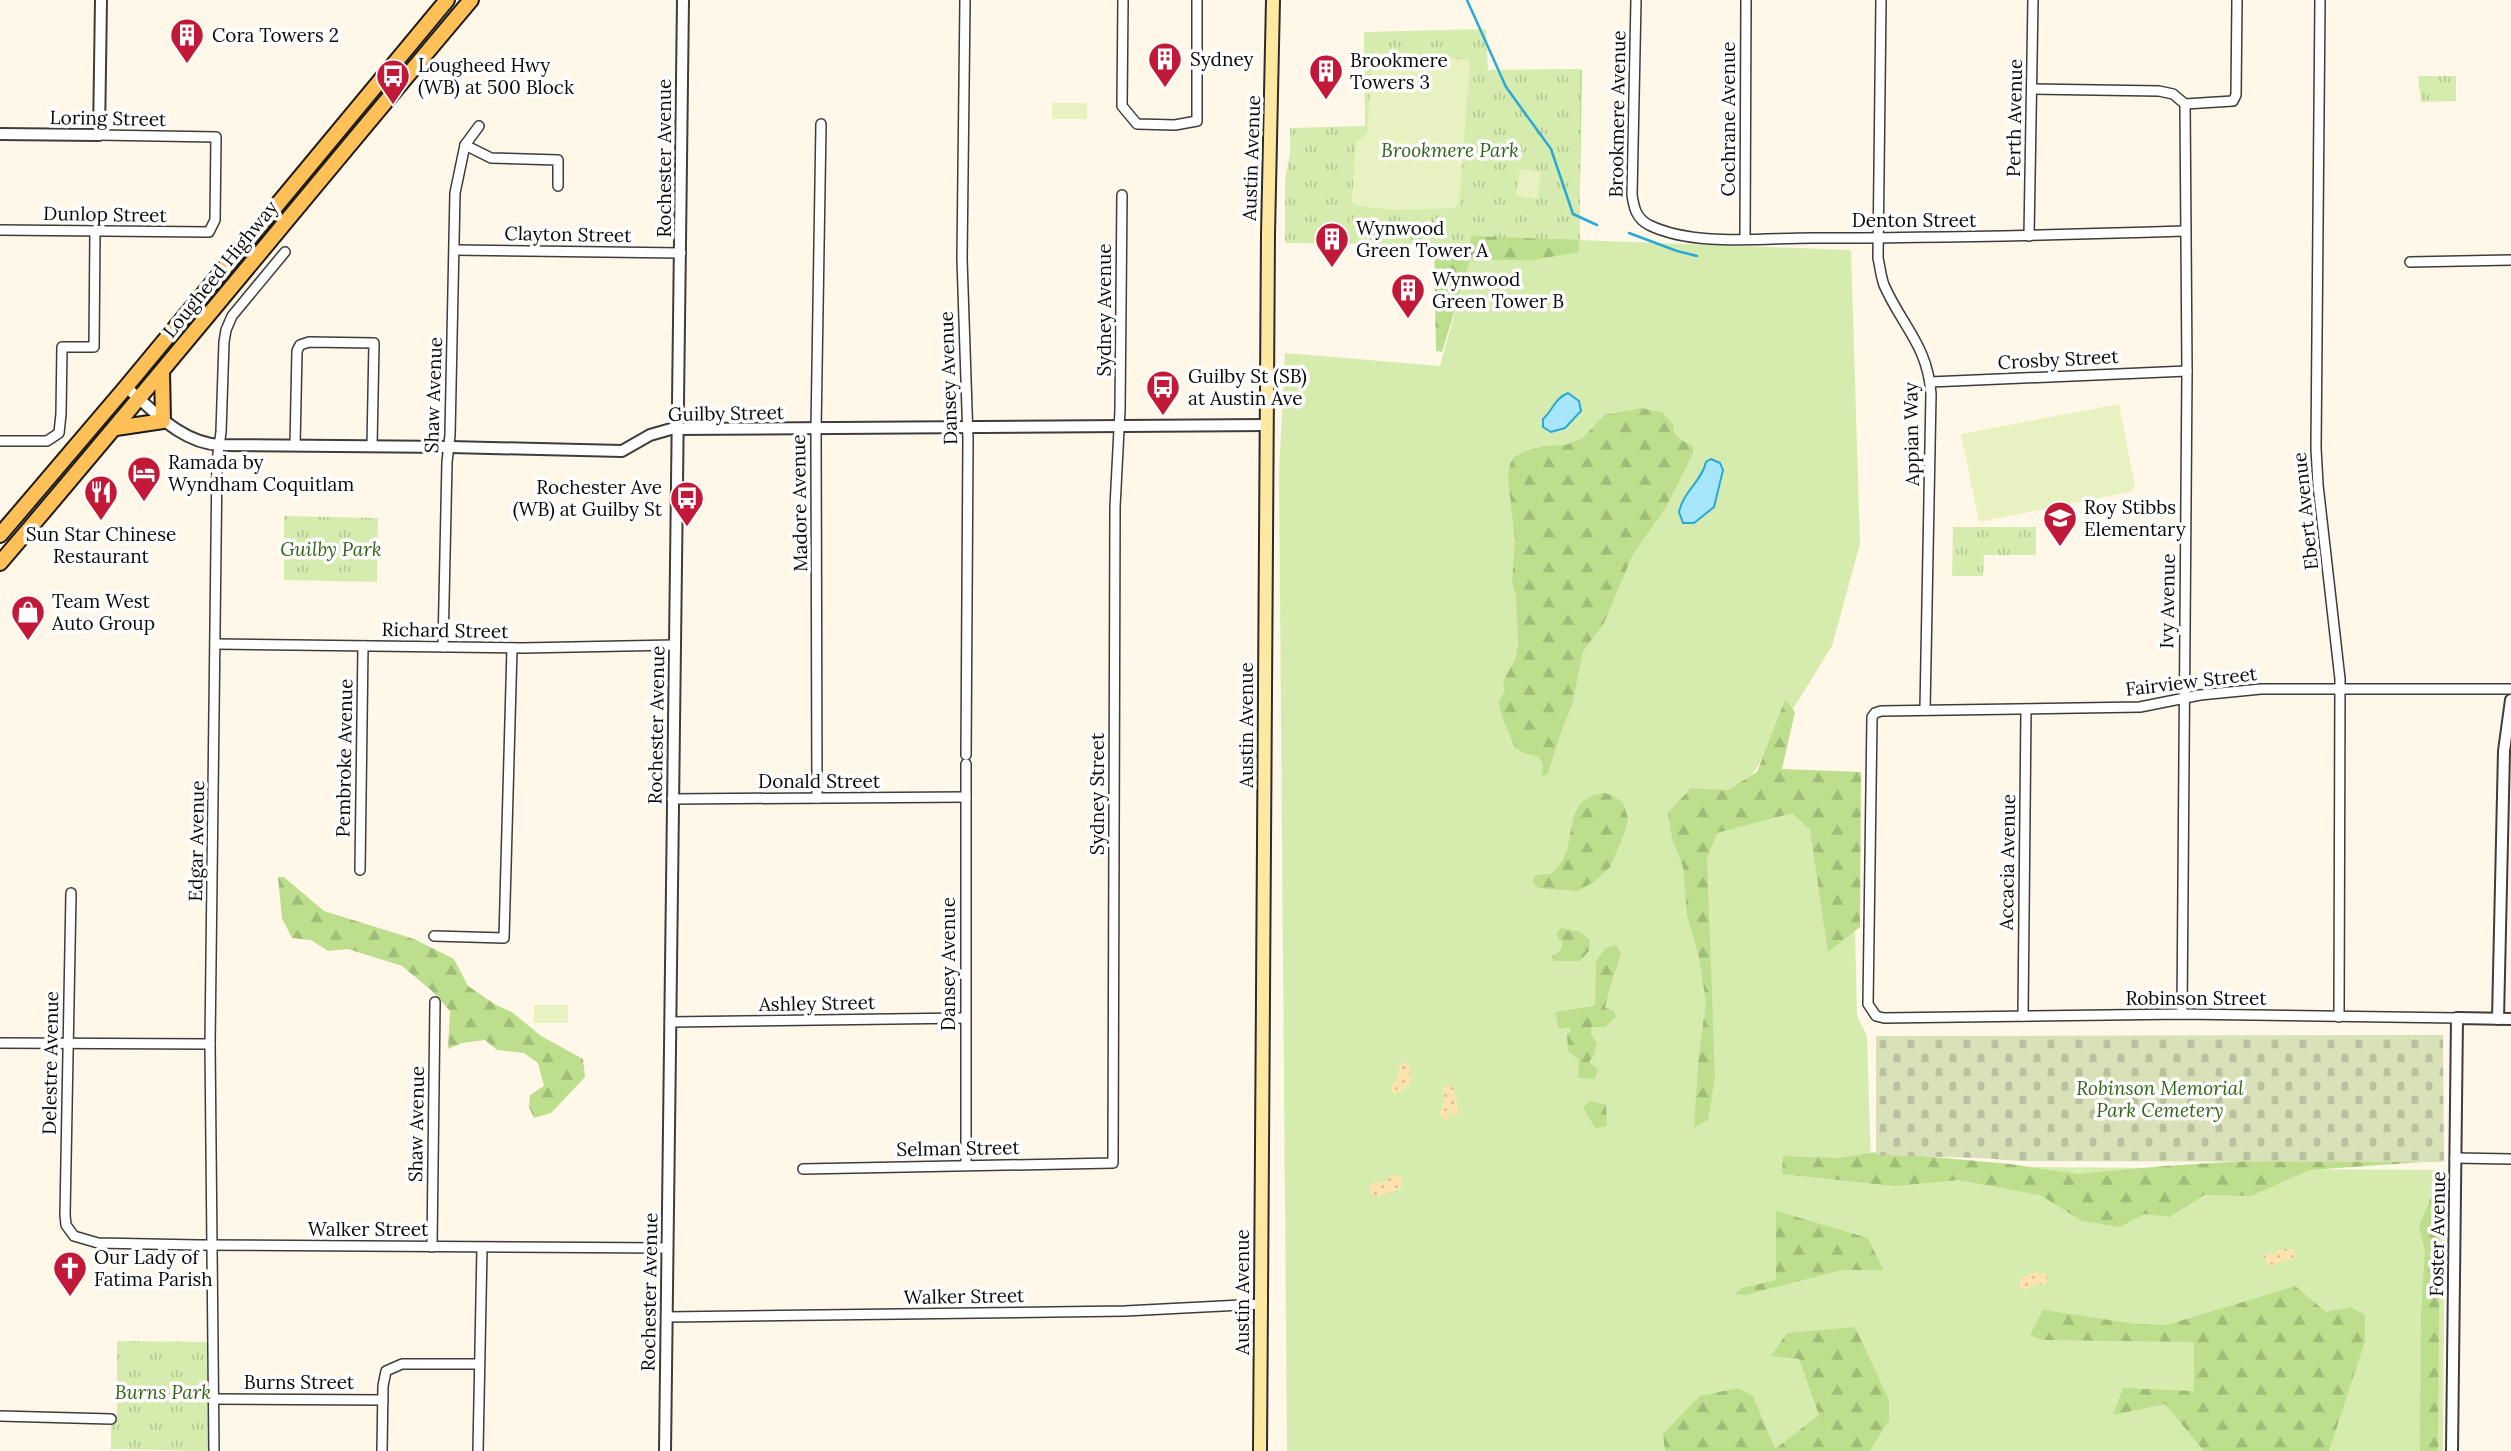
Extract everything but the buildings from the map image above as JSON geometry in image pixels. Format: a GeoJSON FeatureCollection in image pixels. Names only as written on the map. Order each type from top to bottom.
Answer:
{"type":"FeatureCollection","features":[{"type":"Feature","properties":{"kind":"main road","name":"Lougheed Highway"},"geometry":{"type":"LineString","coordinates":[[0,535],[363,109],[447,0]]}},
{"type":"Feature","properties":{"kind":"main road","name":"Lougheed Highway"},"geometry":{"type":"LineString","coordinates":[[0,563],[116,428],[265,244],[471,0]]}},
{"type":"Feature","properties":{"kind":"main road","name":"Austin Avenue"},"geometry":{"type":"LineString","coordinates":[[1260,1451],[1267,425],[1273,0]]}},
{"type":"Feature","properties":{"kind":"main road"},"geometry":{"type":"LineString","coordinates":[[116,428],[163,421],[162,371]]}},
{"type":"Feature","properties":{"kind":"street"},"geometry":{"type":"LineString","coordinates":[[99,135],[101,0]]}},
{"type":"Feature","properties":{"kind":"street","name":"Rochester Avenue"},"geometry":{"type":"LineString","coordinates":[[665,1451],[683,0]]}},
{"type":"Feature","properties":{"kind":"street","name":"Dansey Avenue"},"geometry":{"type":"LineString","coordinates":[[965,0],[962,259],[968,427],[966,1166]]}},
{"type":"Feature","properties":{"kind":"street"},"geometry":{"type":"LineString","coordinates":[[1123,0],[1122,106],[1137,124],[1175,125],[1197,121],[1197,0]]}},
{"type":"Feature","properties":{"kind":"street","name":"Brookmere Avenue"},"geometry":{"type":"LineString","coordinates":[[1636,0],[1632,195],[1634,208],[1646,224]]}},
{"type":"Feature","properties":{"kind":"street","name":"Cochrane Avenue"},"geometry":{"type":"LineString","coordinates":[[1745,238],[1746,0]]}},
{"type":"Feature","properties":{"kind":"street","name":"Appian Way"},"geometry":{"type":"LineString","coordinates":[[1881,0],[1877,239],[1883,283],[1920,347],[1930,382],[1925,710]]}},
{"type":"Feature","properties":{"kind":"street","name":"Perth Avenue"},"geometry":{"type":"LineString","coordinates":[[2029,236],[2032,0]]}},
{"type":"Feature","properties":{"kind":"street"},"geometry":{"type":"LineString","coordinates":[[2032,89],[2159,91],[2173,94],[2185,104],[2234,101],[2237,0]]}},
{"type":"Feature","properties":{"kind":"street","name":"Ebert Avenue"},"geometry":{"type":"LineString","coordinates":[[2320,0],[2316,448],[2341,688],[2339,1017]]}},
{"type":"Feature","properties":{"kind":"street","name":"Ivy Avenue"},"geometry":{"type":"LineString","coordinates":[[2182,1014],[2187,371],[2185,104]]}},
{"type":"Feature","properties":{"kind":"street","name":"Madore Avenue"},"geometry":{"type":"LineString","coordinates":[[817,798],[816,430],[821,124]]}},
{"type":"Feature","properties":{"kind":"street","name":"Shaw Avenue"},"geometry":{"type":"LineString","coordinates":[[443,647],[455,192],[466,145],[479,126]]}},
{"type":"Feature","properties":{"kind":"street","name":"Loring Street"},"geometry":{"type":"LineString","coordinates":[[0,134],[216,137],[215,220],[209,232]]}},
{"type":"Feature","properties":{"kind":"street"},"geometry":{"type":"LineString","coordinates":[[466,145],[491,158],[558,160],[558,186]]}},
{"type":"Feature","properties":{"kind":"street","name":"Sydney Avenue"},"geometry":{"type":"LineString","coordinates":[[1119,425],[1122,195]]}},
{"type":"Feature","properties":{"kind":"street","name":"Denton Street"},"geometry":{"type":"LineString","coordinates":[[1646,224],[1681,234],[1713,238],[1877,239],[2184,230]]}},
{"type":"Feature","properties":{"kind":"street","name":"Dunlop Street"},"geometry":{"type":"LineString","coordinates":[[0,230],[209,232]]}},
{"type":"Feature","properties":{"kind":"street"},"geometry":{"type":"LineString","coordinates":[[0,441],[47,442],[56,437],[60,428],[62,347],[94,346],[95,232]]}},
{"type":"Feature","properties":{"kind":"street","name":"Clayton Street"},"geometry":{"type":"LineString","coordinates":[[455,250],[681,253]]}},
{"type":"Feature","properties":{"kind":"street","name":"Edgar Avenue"},"geometry":{"type":"LineString","coordinates":[[214,1451],[210,1044],[217,461],[224,342],[232,316],[285,251]]}},
{"type":"Feature","properties":{"kind":"street"},"geometry":{"type":"LineString","coordinates":[[2410,262],[2511,260]]}},
{"type":"Feature","properties":{"kind":"street"},"geometry":{"type":"LineString","coordinates":[[295,445],[297,351],[300,345],[309,342],[374,344],[372,446]]}},
{"type":"Feature","properties":{"kind":"street","name":"Crosby Street"},"geometry":{"type":"LineString","coordinates":[[1930,382],[2187,371]]}},
{"type":"Feature","properties":{"kind":"street","name":"Guilby Street"},"geometry":{"type":"LineString","coordinates":[[126,387],[163,421],[193,440],[220,445],[622,451],[650,435],[678,429],[1267,425]]}},
{"type":"Feature","properties":{"kind":"street","name":"Sydney Street"},"geometry":{"type":"LineString","coordinates":[[1113,1163],[1115,508],[1119,425]]}},
{"type":"Feature","properties":{"kind":"street","name":"Richard Street"},"geometry":{"type":"LineString","coordinates":[[216,644],[512,648],[675,645]]}},
{"type":"Feature","properties":{"kind":"street","name":"Pembroke Avenue"},"geometry":{"type":"LineString","coordinates":[[360,870],[363,646]]}},
{"type":"Feature","properties":{"kind":"street"},"geometry":{"type":"LineString","coordinates":[[433,936],[504,938],[512,648]]}},
{"type":"Feature","properties":{"kind":"street","name":"Fairview Street"},"geometry":{"type":"LineString","coordinates":[[1880,1017],[1873,1014],[1868,1004],[1871,721],[1875,713],[2140,707],[2200,695],[2246,690],[2511,689]]}},
{"type":"Feature","properties":{"kind":"street"},"geometry":{"type":"LineString","coordinates":[[2498,1019],[2507,848],[2504,751],[2511,700]]}},
{"type":"Feature","properties":{"kind":"street","name":"Accacia Avenue"},"geometry":{"type":"LineString","coordinates":[[2023,1016],[2026,709]]}},
{"type":"Feature","properties":{"kind":"street","name":"Donald Street"},"geometry":{"type":"LineString","coordinates":[[672,800],[966,797]]}},
{"type":"Feature","properties":{"kind":"street","name":"Delestre Avenue"},"geometry":{"type":"LineString","coordinates":[[70,1233],[65,1215],[71,893]]}},
{"type":"Feature","properties":{"kind":"street","name":"Shaw Avenue"},"geometry":{"type":"LineString","coordinates":[[432,1247],[435,1002]]}},
{"type":"Feature","properties":{"kind":"street","name":"Robinson Street"},"geometry":{"type":"LineString","coordinates":[[1880,1017],[2182,1014],[2511,1019]]}},
{"type":"Feature","properties":{"kind":"street","name":"Ashley Street"},"geometry":{"type":"LineString","coordinates":[[670,1023],[965,1018]]}},
{"type":"Feature","properties":{"kind":"street","name":"Foster Avenue"},"geometry":{"type":"LineString","coordinates":[[2452,1451],[2457,1018]]}},
{"type":"Feature","properties":{"kind":"street"},"geometry":{"type":"LineString","coordinates":[[0,1043],[210,1044]]}},
{"type":"Feature","properties":{"kind":"street"},"geometry":{"type":"LineString","coordinates":[[2455,1158],[2511,1159]]}},
{"type":"Feature","properties":{"kind":"street","name":"Selman Street"},"geometry":{"type":"LineString","coordinates":[[803,1169],[1113,1163]]}},
{"type":"Feature","properties":{"kind":"street","name":"Walker Street"},"geometry":{"type":"LineString","coordinates":[[70,1233],[80,1239],[98,1242],[212,1245],[667,1248]]}},
{"type":"Feature","properties":{"kind":"street"},"geometry":{"type":"LineString","coordinates":[[478,1451],[482,1248]]}},
{"type":"Feature","properties":{"kind":"street","name":"Walker Street"},"geometry":{"type":"LineString","coordinates":[[667,1317],[1125,1311],[1261,1304]]}},
{"type":"Feature","properties":{"kind":"street"},"geometry":{"type":"LineString","coordinates":[[382,1451],[383,1379],[386,1371],[402,1364],[479,1364]]}},
{"type":"Feature","properties":{"kind":"street","name":"Burns Street"},"geometry":{"type":"LineString","coordinates":[[215,1399],[383,1400]]}},
{"type":"Feature","properties":{"kind":"street"},"geometry":{"type":"LineString","coordinates":[[0,1416],[111,1419]]}},
{"type":"Feature","properties":{"kind":"green space","name":"Brookmere Park"},"geometry":{"type":"Polygon","coordinates":[[[1486,29],[1488,70],[1580,69],[1580,240],[1471,236],[1470,245],[1285,243],[1285,180],[1290,153],[1290,128],[1365,126],[1364,32],[1486,29]]]}},
{"type":"Feature","properties":{"kind":"green space"},"geometry":{"type":"Polygon","coordinates":[[[1373,53],[1470,60],[1459,204],[1455,208],[1394,210],[1356,206],[1352,202],[1356,143],[1367,133],[1373,53]]]}},
{"type":"Feature","properties":{"kind":"green space"},"geometry":{"type":"Polygon","coordinates":[[[1582,70],[1579,252],[1533,260],[1470,260],[1442,352],[1436,351],[1434,243],[1496,72],[1582,70]]]}},
{"type":"Feature","properties":{"kind":"green space"},"geometry":{"type":"Polygon","coordinates":[[[2418,76],[2456,76],[2456,101],[2421,102],[2418,76]]]}},
{"type":"Feature","properties":{"kind":"green space"},"geometry":{"type":"Polygon","coordinates":[[[1052,103],[1087,103],[1087,119],[1052,119],[1052,103]]]}},
{"type":"Feature","properties":{"kind":"green space"},"geometry":{"type":"Polygon","coordinates":[[[1520,169],[1541,172],[1538,199],[1516,196],[1520,169]]]}},
{"type":"Feature","properties":{"kind":"green space"},"geometry":{"type":"Polygon","coordinates":[[[1471,236],[1851,250],[1860,544],[1832,646],[1752,775],[1852,801],[1857,1016],[1867,1036],[1871,1166],[2445,1170],[2443,1451],[1287,1451],[1279,472],[1285,353],[1440,366],[1467,269],[1471,236]]]}},
{"type":"Feature","properties":{"kind":"green space"},"geometry":{"type":"Polygon","coordinates":[[[2119,404],[2135,487],[2130,492],[1979,522],[1961,434],[2119,404]]]}},
{"type":"Feature","properties":{"kind":"green space"},"geometry":{"type":"Polygon","coordinates":[[[1641,408],[1663,413],[1673,424],[1676,436],[1693,446],[1693,453],[1666,507],[1633,554],[1603,625],[1583,651],[1572,705],[1548,773],[1541,777],[1543,765],[1539,757],[1515,747],[1502,717],[1499,702],[1505,690],[1503,681],[1515,660],[1518,645],[1516,596],[1512,582],[1515,542],[1508,477],[1510,464],[1514,457],[1526,451],[1544,446],[1565,445],[1583,438],[1604,415],[1641,408]]]}},
{"type":"Feature","properties":{"kind":"green space","name":"Guilby Park"},"geometry":{"type":"Polygon","coordinates":[[[284,516],[378,518],[377,582],[284,580],[284,516]]]}},
{"type":"Feature","properties":{"kind":"green space"},"geometry":{"type":"Polygon","coordinates":[[[1953,527],[2036,527],[2036,555],[1984,555],[1983,576],[1952,576],[1953,527]]]}},
{"type":"Feature","properties":{"kind":"green space"},"geometry":{"type":"Polygon","coordinates":[[[1785,700],[1795,712],[1782,769],[1861,772],[1860,927],[1828,952],[1810,830],[1792,813],[1717,833],[1707,858],[1715,1077],[1708,1120],[1694,1127],[1706,1002],[1699,957],[1687,915],[1683,867],[1672,838],[1668,813],[1691,788],[1728,790],[1757,772],[1785,700]]]}},
{"type":"Feature","properties":{"kind":"green space"},"geometry":{"type":"Polygon","coordinates":[[[1605,793],[1623,803],[1628,818],[1610,867],[1594,882],[1577,891],[1539,888],[1532,882],[1536,875],[1551,874],[1564,858],[1573,819],[1580,805],[1594,795],[1605,793]]]}},
{"type":"Feature","properties":{"kind":"green space"},"geometry":{"type":"Polygon","coordinates":[[[278,877],[284,877],[324,911],[414,939],[454,959],[468,986],[496,1005],[512,1012],[541,1036],[583,1059],[585,1077],[551,1113],[534,1118],[529,1107],[530,1095],[544,1086],[538,1063],[524,1053],[497,1050],[485,1040],[462,1043],[448,1049],[450,1011],[431,990],[402,966],[348,949],[328,951],[311,940],[292,938],[282,918],[278,877]]]}},
{"type":"Feature","properties":{"kind":"green space"},"geometry":{"type":"Polygon","coordinates":[[[1561,928],[1580,932],[1590,940],[1589,951],[1580,961],[1554,961],[1552,957],[1562,949],[1562,942],[1557,937],[1561,928]]]}},
{"type":"Feature","properties":{"kind":"green space"},"geometry":{"type":"Polygon","coordinates":[[[1616,945],[1621,953],[1605,1008],[1614,1011],[1616,1017],[1605,1027],[1591,1027],[1591,1035],[1597,1043],[1589,1062],[1598,1069],[1595,1079],[1578,1078],[1579,1060],[1568,1051],[1567,1034],[1570,1027],[1559,1029],[1555,1012],[1595,1006],[1596,962],[1605,948],[1616,945]]]}},
{"type":"Feature","properties":{"kind":"green space"},"geometry":{"type":"Polygon","coordinates":[[[534,1005],[568,1005],[568,1023],[534,1023],[534,1005]]]}},
{"type":"Feature","properties":{"kind":"green space","name":"Robinson Memorial Park Cemetery"},"geometry":{"type":"Polygon","coordinates":[[[2443,1035],[2444,1162],[2019,1161],[1876,1155],[1876,1036],[2443,1035]]]}},
{"type":"Feature","properties":{"kind":"green space"},"geometry":{"type":"Polygon","coordinates":[[[1590,1101],[1606,1105],[1607,1126],[1595,1128],[1583,1107],[1590,1101]]]}},
{"type":"Feature","properties":{"kind":"green space"},"geometry":{"type":"Polygon","coordinates":[[[2416,1150],[2424,1162],[2310,1170],[2251,1196],[2204,1195],[2170,1217],[2144,1214],[2120,1227],[2082,1221],[2040,1195],[1959,1180],[1894,1186],[1782,1174],[1783,1156],[1837,1158],[1878,1152],[2010,1164],[2077,1174],[2416,1150]]]}},
{"type":"Feature","properties":{"kind":"green space"},"geometry":{"type":"Polygon","coordinates":[[[2440,1176],[2438,1451],[2420,1451],[2421,1314],[2425,1251],[2419,1226],[2440,1176]]]}},
{"type":"Feature","properties":{"kind":"green space"},"geometry":{"type":"Polygon","coordinates":[[[1776,1211],[1868,1238],[1883,1270],[1842,1270],[1745,1295],[1734,1294],[1742,1288],[1776,1280],[1776,1211]]]}},
{"type":"Feature","properties":{"kind":"green space"},"geometry":{"type":"Polygon","coordinates":[[[2295,1286],[2326,1312],[2351,1307],[2365,1315],[2365,1341],[2329,1451],[2204,1451],[2165,1404],[2113,1415],[2123,1388],[2194,1391],[2194,1342],[2043,1340],[2030,1335],[2043,1310],[2136,1324],[2167,1325],[2295,1286]]]}},
{"type":"Feature","properties":{"kind":"green space"},"geometry":{"type":"Polygon","coordinates":[[[1855,1327],[1889,1400],[1889,1420],[1870,1451],[1665,1451],[1663,1434],[1700,1396],[1738,1388],[1753,1396],[1775,1449],[1819,1415],[1799,1359],[1771,1356],[1787,1333],[1855,1327]]]}},
{"type":"Feature","properties":{"kind":"green space","name":"Burns Park"},"geometry":{"type":"Polygon","coordinates":[[[117,1341],[209,1342],[209,1451],[111,1449],[111,1419],[117,1418],[117,1341]]]}},
{"type":"Feature","properties":{"kind":"sand"},"geometry":{"type":"Polygon","coordinates":[[[1403,1062],[1409,1066],[1411,1081],[1409,1086],[1395,1094],[1391,1086],[1398,1079],[1403,1062]]]}},
{"type":"Feature","properties":{"kind":"sand"},"geometry":{"type":"Polygon","coordinates":[[[1453,1087],[1459,1114],[1454,1115],[1450,1110],[1445,1120],[1439,1114],[1444,1103],[1443,1088],[1453,1087]]]}},
{"type":"Feature","properties":{"kind":"sand"},"geometry":{"type":"Polygon","coordinates":[[[1397,1175],[1403,1181],[1400,1189],[1375,1197],[1369,1191],[1373,1183],[1384,1183],[1397,1175]]]}},
{"type":"Feature","properties":{"kind":"sand"},"geometry":{"type":"Polygon","coordinates":[[[2280,1249],[2294,1249],[2296,1258],[2274,1264],[2272,1267],[2268,1265],[2264,1258],[2265,1253],[2274,1255],[2280,1249]]]}},
{"type":"Feature","properties":{"kind":"sand"},"geometry":{"type":"Polygon","coordinates":[[[2035,1272],[2045,1274],[2048,1279],[2046,1284],[2034,1285],[2026,1290],[2020,1288],[2020,1278],[2035,1272]]]}},
{"type":"Feature","properties":{"kind":"water"},"geometry":{"type":"Polygon","coordinates":[[[1568,393],[1579,401],[1581,411],[1565,428],[1551,432],[1543,427],[1543,419],[1560,398],[1568,393]]]}},
{"type":"Feature","properties":{"kind":"water"},"geometry":{"type":"Polygon","coordinates":[[[1711,459],[1720,463],[1723,470],[1714,507],[1694,523],[1683,523],[1679,512],[1681,505],[1701,475],[1706,462],[1711,459]]]}},
{"type":"Feature","properties":{"kind":"waterway"},"geometry":{"type":"LineString","coordinates":[[1467,0],[1506,87],[1551,149],[1573,214],[1597,225]]}},
{"type":"Feature","properties":{"kind":"waterway"},"geometry":{"type":"LineString","coordinates":[[1629,233],[1697,256]]}},
{"type":"Feature","properties":{"kind":"place","name":"Cora Towers 2"},"geometry":{"type":"Point","coordinates":[187,65]}},
{"type":"Feature","properties":{"kind":"place","name":"Sydney"},"geometry":{"type":"Point","coordinates":[1165,89]}},
{"type":"Feature","properties":{"kind":"place","name":"Brookmere Towers 3"},"geometry":{"type":"Point","coordinates":[1326,101]}},
{"type":"Feature","properties":{"kind":"place","name":"Lougheed Hwy (WB) at 500 Block"},"geometry":{"type":"Point","coordinates":[393,106]}},
{"type":"Feature","properties":{"kind":"place","name":"Wynwood Green Tower A"},"geometry":{"type":"Point","coordinates":[1332,269]}},
{"type":"Feature","properties":{"kind":"place","name":"Wynwood Green Tower B"},"geometry":{"type":"Point","coordinates":[1408,320]}},
{"type":"Feature","properties":{"kind":"place","name":"Guilby St (SB) at Austin Ave"},"geometry":{"type":"Point","coordinates":[1163,417]}},
{"type":"Feature","properties":{"kind":"place","name":"Ramada by Wyndham Coquitlam"},"geometry":{"type":"Point","coordinates":[144,503]}},
{"type":"Feature","properties":{"kind":"place","name":"Sun Star Chinese Restaurant"},"geometry":{"type":"Point","coordinates":[101,522]}},
{"type":"Feature","properties":{"kind":"place","name":"Rochester Ave (WB) at Guilby St"},"geometry":{"type":"Point","coordinates":[687,528]}},
{"type":"Feature","properties":{"kind":"place","name":"Roy Stibbs Elementary"},"geometry":{"type":"Point","coordinates":[2060,548]}},
{"type":"Feature","properties":{"kind":"place","name":"Team West Auto Group"},"geometry":{"type":"Point","coordinates":[28,642]}},
{"type":"Feature","properties":{"kind":"place","name":"Our Lady of Fatima Parish"},"geometry":{"type":"Point","coordinates":[70,1298]}}]}
